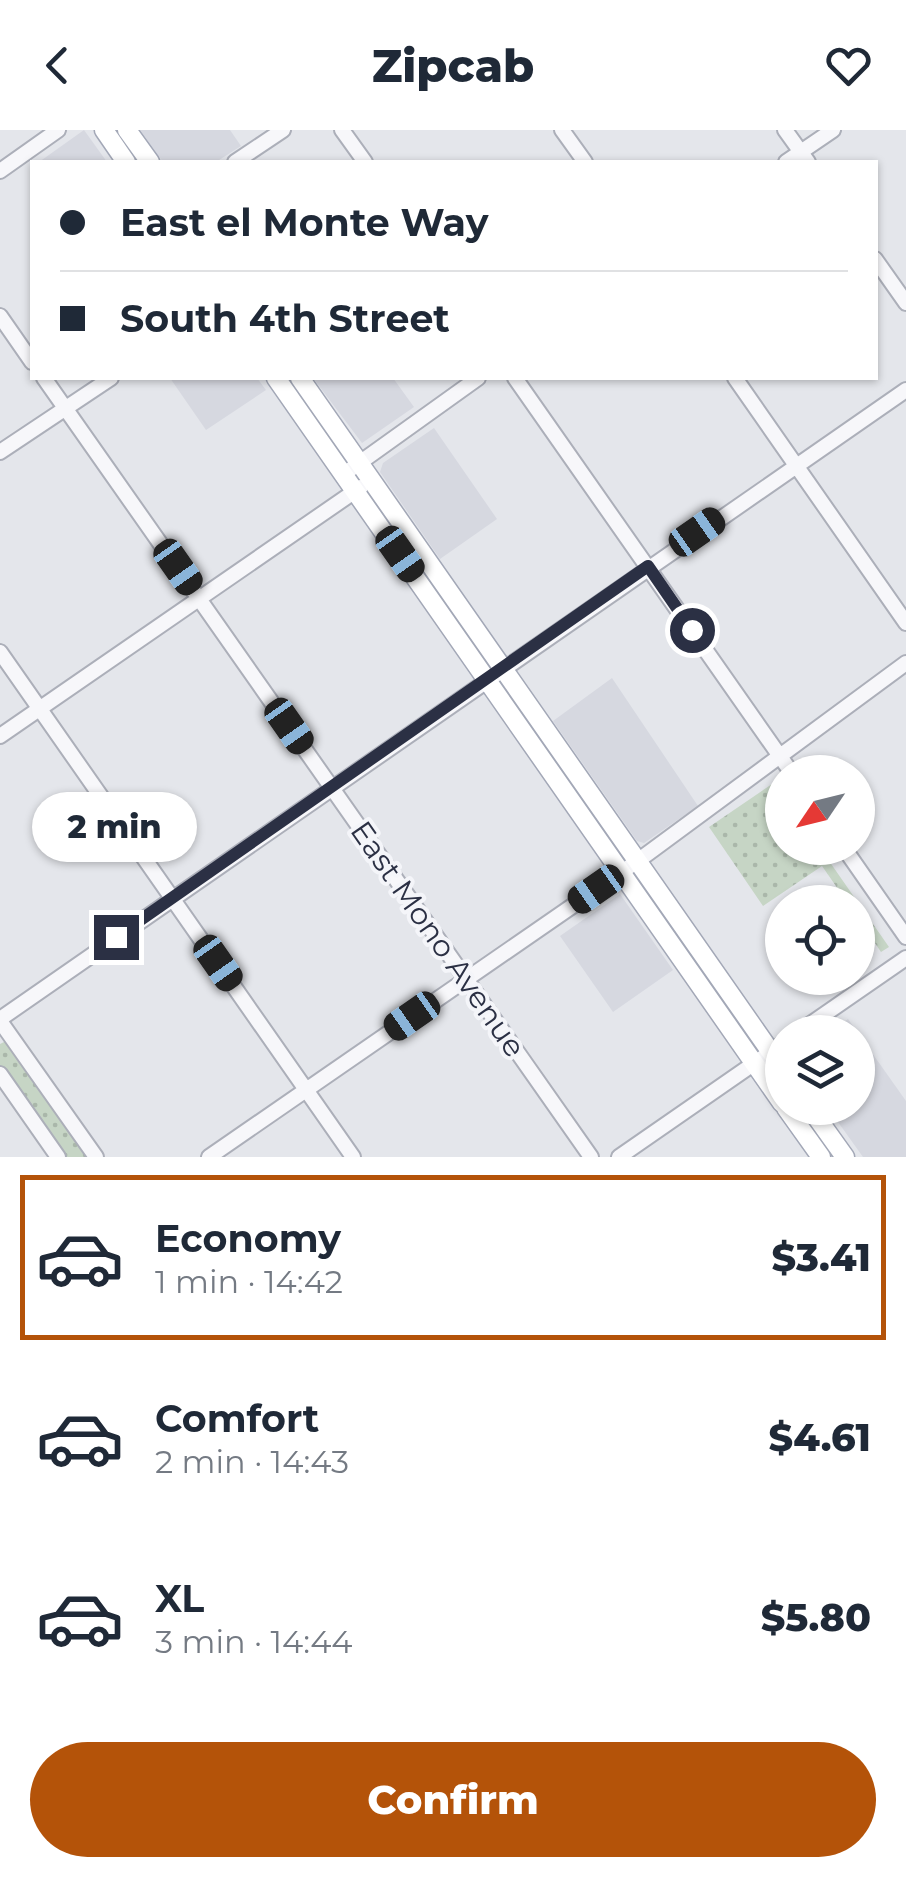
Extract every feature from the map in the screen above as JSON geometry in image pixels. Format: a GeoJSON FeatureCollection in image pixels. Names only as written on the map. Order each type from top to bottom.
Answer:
{"type":"FeatureCollection","features":[{"type":"Feature","properties":{"kind":"main road"},"geometry":{"type":"LineString","coordinates":[[104,130],[125,160]]}},
{"type":"Feature","properties":{"kind":"main road"},"geometry":{"type":"LineString","coordinates":[[128,130],[149,160]]}},
{"type":"Feature","properties":{"kind":"main road"},"geometry":{"type":"LineString","coordinates":[[278,380],[352,469]]}},
{"type":"Feature","properties":{"kind":"main road"},"geometry":{"type":"LineString","coordinates":[[301,380],[352,469],[489,681],[765,1078]]}},
{"type":"Feature","properties":{"kind":"main road"},"geometry":{"type":"LineString","coordinates":[[363,485],[505,670],[765,1032]]}},
{"type":"Feature","properties":{"kind":"main road"},"geometry":{"type":"LineString","coordinates":[[798,1125],[821,1157]]}},
{"type":"Feature","properties":{"kind":"main road"},"geometry":{"type":"LineString","coordinates":[[822,1125],[845,1157]]}},
{"type":"Feature","properties":{"kind":"street"},"geometry":{"type":"LineString","coordinates":[[0,172],[58,130]]}},
{"type":"Feature","properties":{"kind":"street"},"geometry":{"type":"LineString","coordinates":[[239,160],[283,130]]}},
{"type":"Feature","properties":{"kind":"street"},"geometry":{"type":"LineString","coordinates":[[342,130],[364,160]]}},
{"type":"Feature","properties":{"kind":"street"},"geometry":{"type":"LineString","coordinates":[[562,130],[584,160]]}},
{"type":"Feature","properties":{"kind":"street"},"geometry":{"type":"LineString","coordinates":[[785,130],[804,158],[832,130]]}},
{"type":"Feature","properties":{"kind":"street"},"geometry":{"type":"LineString","coordinates":[[878,262],[906,303]]}},
{"type":"Feature","properties":{"kind":"street"},"geometry":{"type":"LineString","coordinates":[[0,316],[30,359]]}},
{"type":"Feature","properties":{"kind":"street","name":"East Mono Avenue"},"geometry":{"type":"LineString","coordinates":[[45,380],[591,1157]]}},
{"type":"Feature","properties":{"kind":"street"},"geometry":{"type":"LineString","coordinates":[[0,452],[108,380]]}},
{"type":"Feature","properties":{"kind":"street"},"geometry":{"type":"LineString","coordinates":[[352,469],[475,380]]}},
{"type":"Feature","properties":{"kind":"street"},"geometry":{"type":"LineString","coordinates":[[516,380],[779,755]]}},
{"type":"Feature","properties":{"kind":"street"},"geometry":{"type":"LineString","coordinates":[[736,380],[906,623]]}},
{"type":"Feature","properties":{"kind":"street"},"geometry":{"type":"LineString","coordinates":[[96,1157],[0,1020],[505,670],[795,463],[906,390]]}},
{"type":"Feature","properties":{"kind":"street"},"geometry":{"type":"LineString","coordinates":[[0,736],[363,485]]}},
{"type":"Feature","properties":{"kind":"street"},"geometry":{"type":"LineString","coordinates":[[0,652],[353,1157]]}},
{"type":"Feature","properties":{"kind":"street"},"geometry":{"type":"LineString","coordinates":[[781,755],[906,664]]}},
{"type":"Feature","properties":{"kind":"street"},"geometry":{"type":"LineString","coordinates":[[209,1157],[622,872],[765,767]]}},
{"type":"Feature","properties":{"kind":"street"},"geometry":{"type":"LineString","coordinates":[[856,865],[906,937]]}},
{"type":"Feature","properties":{"kind":"street"},"geometry":{"type":"LineString","coordinates":[[824,1015],[906,958]]}},
{"type":"Feature","properties":{"kind":"street"},"geometry":{"type":"LineString","coordinates":[[619,1157],[765,1056]]}},
{"type":"Feature","properties":{"kind":"street"},"geometry":{"type":"LineString","coordinates":[[0,1074],[58,1157]]}},
{"type":"Feature","properties":{"kind":"shaded area"},"geometry":{"type":"Polygon","coordinates":[[[84,130],[106,160],[42,160],[84,130]]]}},
{"type":"Feature","properties":{"kind":"shaded area"},"geometry":{"type":"Polygon","coordinates":[[[140,130],[230,130],[241,146],[219,160],[162,160],[140,130]]]}},
{"type":"Feature","properties":{"kind":"shaded area"},"geometry":{"type":"Polygon","coordinates":[[[171,380],[258,380],[266,390],[206,430],[171,380]]]}},
{"type":"Feature","properties":{"kind":"shaded area"},"geometry":{"type":"Polygon","coordinates":[[[315,380],[394,380],[414,407],[362,443],[315,380]]]}},
{"type":"Feature","properties":{"kind":"shaded area"},"geometry":{"type":"Polygon","coordinates":[[[434,428],[497,519],[440,559],[380,472],[383,463],[434,428]]]}},
{"type":"Feature","properties":{"kind":"shaded area"},"geometry":{"type":"Polygon","coordinates":[[[612,678],[698,806],[644,843],[637,841],[553,721],[612,678]]]}},
{"type":"Feature","properties":{"kind":"shaded area"},"geometry":{"type":"Polygon","coordinates":[[[620,894],[673,970],[613,1012],[560,936],[620,894]]]}},
{"type":"Feature","properties":{"kind":"shaded area"},"geometry":{"type":"Polygon","coordinates":[[[875,1057],[906,1101],[906,1157],[863,1157],[840,1125],[875,1125],[875,1057]]]}},
{"type":"Feature","properties":{"kind":"green space"},"geometry":{"type":"Polygon","coordinates":[[[765,789],[765,865],[832,865],[846,885],[835,885],[822,866],[794,885],[765,885],[763,906],[709,827],[765,789]]]}},
{"type":"Feature","properties":{"kind":"green space"},"geometry":{"type":"Polygon","coordinates":[[[875,927],[889,947],[881,952],[875,943],[875,927]]]}},
{"type":"Feature","properties":{"kind":"green space"},"geometry":{"type":"Polygon","coordinates":[[[6,1041],[90,1157],[63,1157],[0,1066],[0,1044],[6,1041]]]}},
{"type":"Feature","properties":{"kind":"route"},"geometry":{"type":"LineString","coordinates":[[116,937],[505,670],[648,566],[692,630]]}}]}
